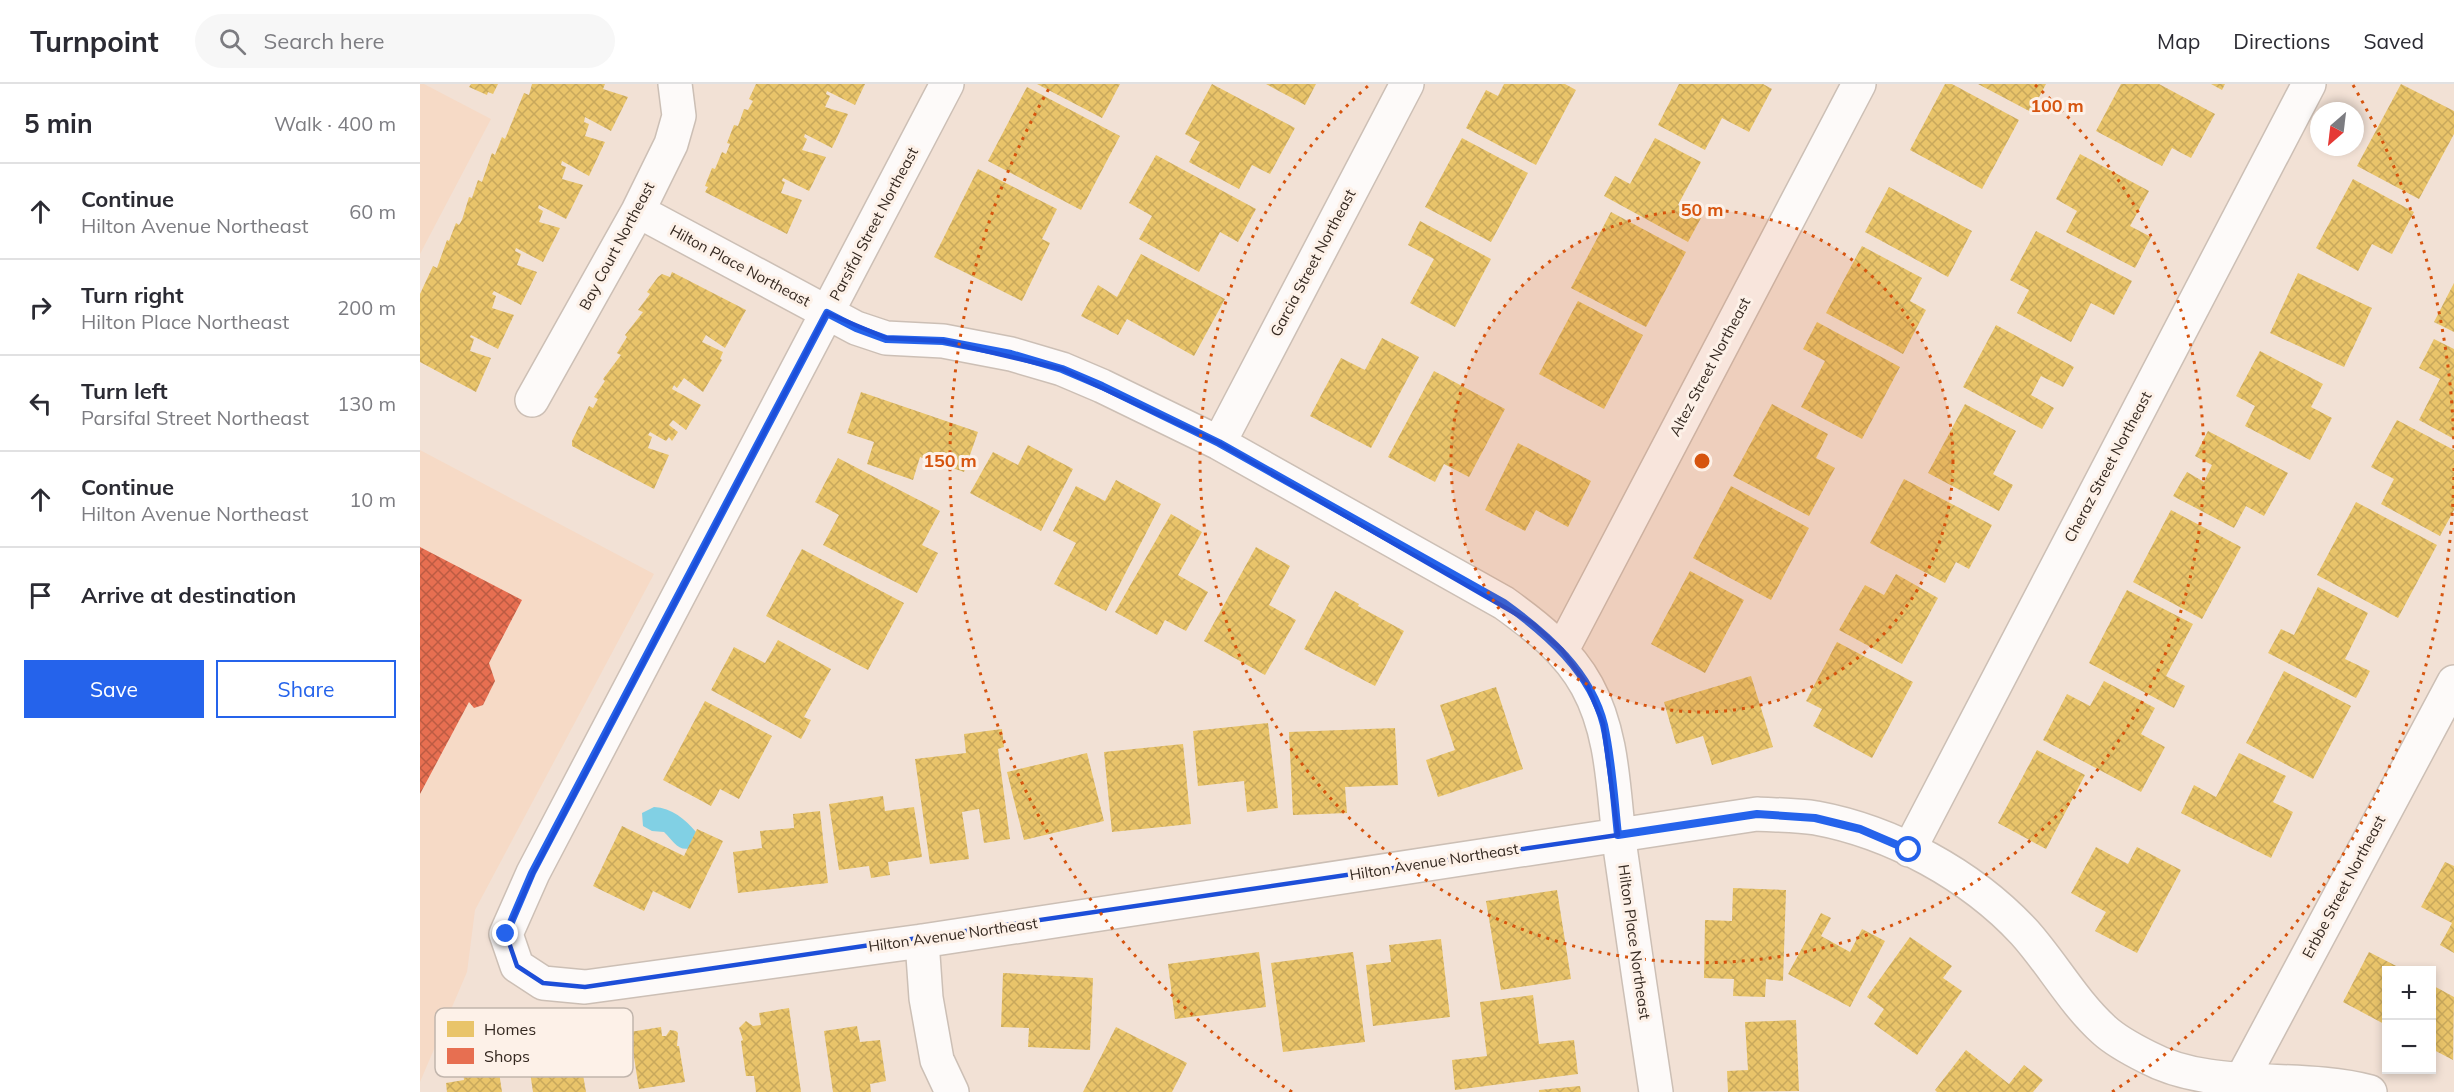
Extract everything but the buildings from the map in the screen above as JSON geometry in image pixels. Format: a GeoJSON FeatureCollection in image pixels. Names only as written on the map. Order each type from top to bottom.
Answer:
{"type":"FeatureCollection","features":[{"type":"Feature","properties":{"kind":"street","name":"Bay Court Northeast"},"geometry":{"type":"LineString","coordinates":[[532,400],[638,211],[671,144],[679,116],[675,84]]}},
{"type":"Feature","properties":{"kind":"street","name":"Parsifal Street Northeast"},"geometry":{"type":"LineString","coordinates":[[532,873],[947,84]]}},
{"type":"Feature","properties":{"kind":"street","name":"Garcia Street Northeast"},"geometry":{"type":"LineString","coordinates":[[1219,443],[1407,84]]}},
{"type":"Feature","properties":{"kind":"street","name":"Altez Street Northeast"},"geometry":{"type":"LineString","coordinates":[[1562,650],[1858,84]]}},
{"type":"Feature","properties":{"kind":"street","name":"Cheraz Street Northeast"},"geometry":{"type":"LineString","coordinates":[[1909,850],[2309,84]]}},
{"type":"Feature","properties":{"kind":"street","name":"Hilton Place Northeast"},"geometry":{"type":"LineString","coordinates":[[638,211],[856,328],[886,339],[943,341],[1011,354],[1062,369],[1149,406],[1504,603],[1532,623],[1562,650],[1587,685],[1603,723],[1611,762],[1618,835],[1656,1092]]}},
{"type":"Feature","properties":{"kind":"street","name":"Erbbe Street Northeast"},"geometry":{"type":"LineString","coordinates":[[2239,1086],[2454,682]]}},
{"type":"Feature","properties":{"kind":"street","name":"Hilton Avenue Northeast"},"geometry":{"type":"LineString","coordinates":[[532,873],[506,934],[517,966],[543,983],[585,987],[922,940],[1757,814],[1815,818],[1860,829],[1909,850],[1943,868],[1988,897],[2024,933],[2105,1031],[2148,1058],[2239,1086],[2310,1083],[2370,1092]]}},
{"type":"Feature","properties":{"kind":"street"},"geometry":{"type":"LineString","coordinates":[[922,940],[926,998],[937,1060],[952,1092]]}},
{"type":"Feature","properties":{"kind":"highlighted area"},"geometry":{"type":"Polygon","coordinates":[[[827,313],[886,338],[943,341],[1062,369],[1219,443],[1532,623],[1562,650],[1587,685],[1603,723],[1618,835],[585,987],[543,983],[517,966],[506,934],[533,873],[827,313]]]}},
{"type":"Feature","properties":{"kind":"shaded area"},"geometry":{"type":"Polygon","coordinates":[[[420,84],[491,119],[420,254],[420,84]]]}},
{"type":"Feature","properties":{"kind":"shaded area"},"geometry":{"type":"Polygon","coordinates":[[[420,450],[654,574],[475,910],[467,972],[452,1008],[435,1008],[435,1047],[420,1082],[420,450]]]}},
{"type":"Feature","properties":{"kind":"water"},"geometry":{"type":"Polygon","coordinates":[[[654,807],[672,812],[692,827],[696,832],[692,848],[679,847],[664,832],[652,831],[643,826],[642,813],[654,807]]]}},
{"type":"Feature","properties":{"kind":"route"},"geometry":{"type":"LineString","coordinates":[[506,934],[532,873],[827,313],[856,328],[886,339],[943,341],[1011,354],[1062,369],[1149,406],[1504,603],[1532,623],[1562,650],[1587,685],[1603,723],[1611,762],[1618,835],[1757,814],[1815,818],[1860,829],[1909,850]]}}]}
